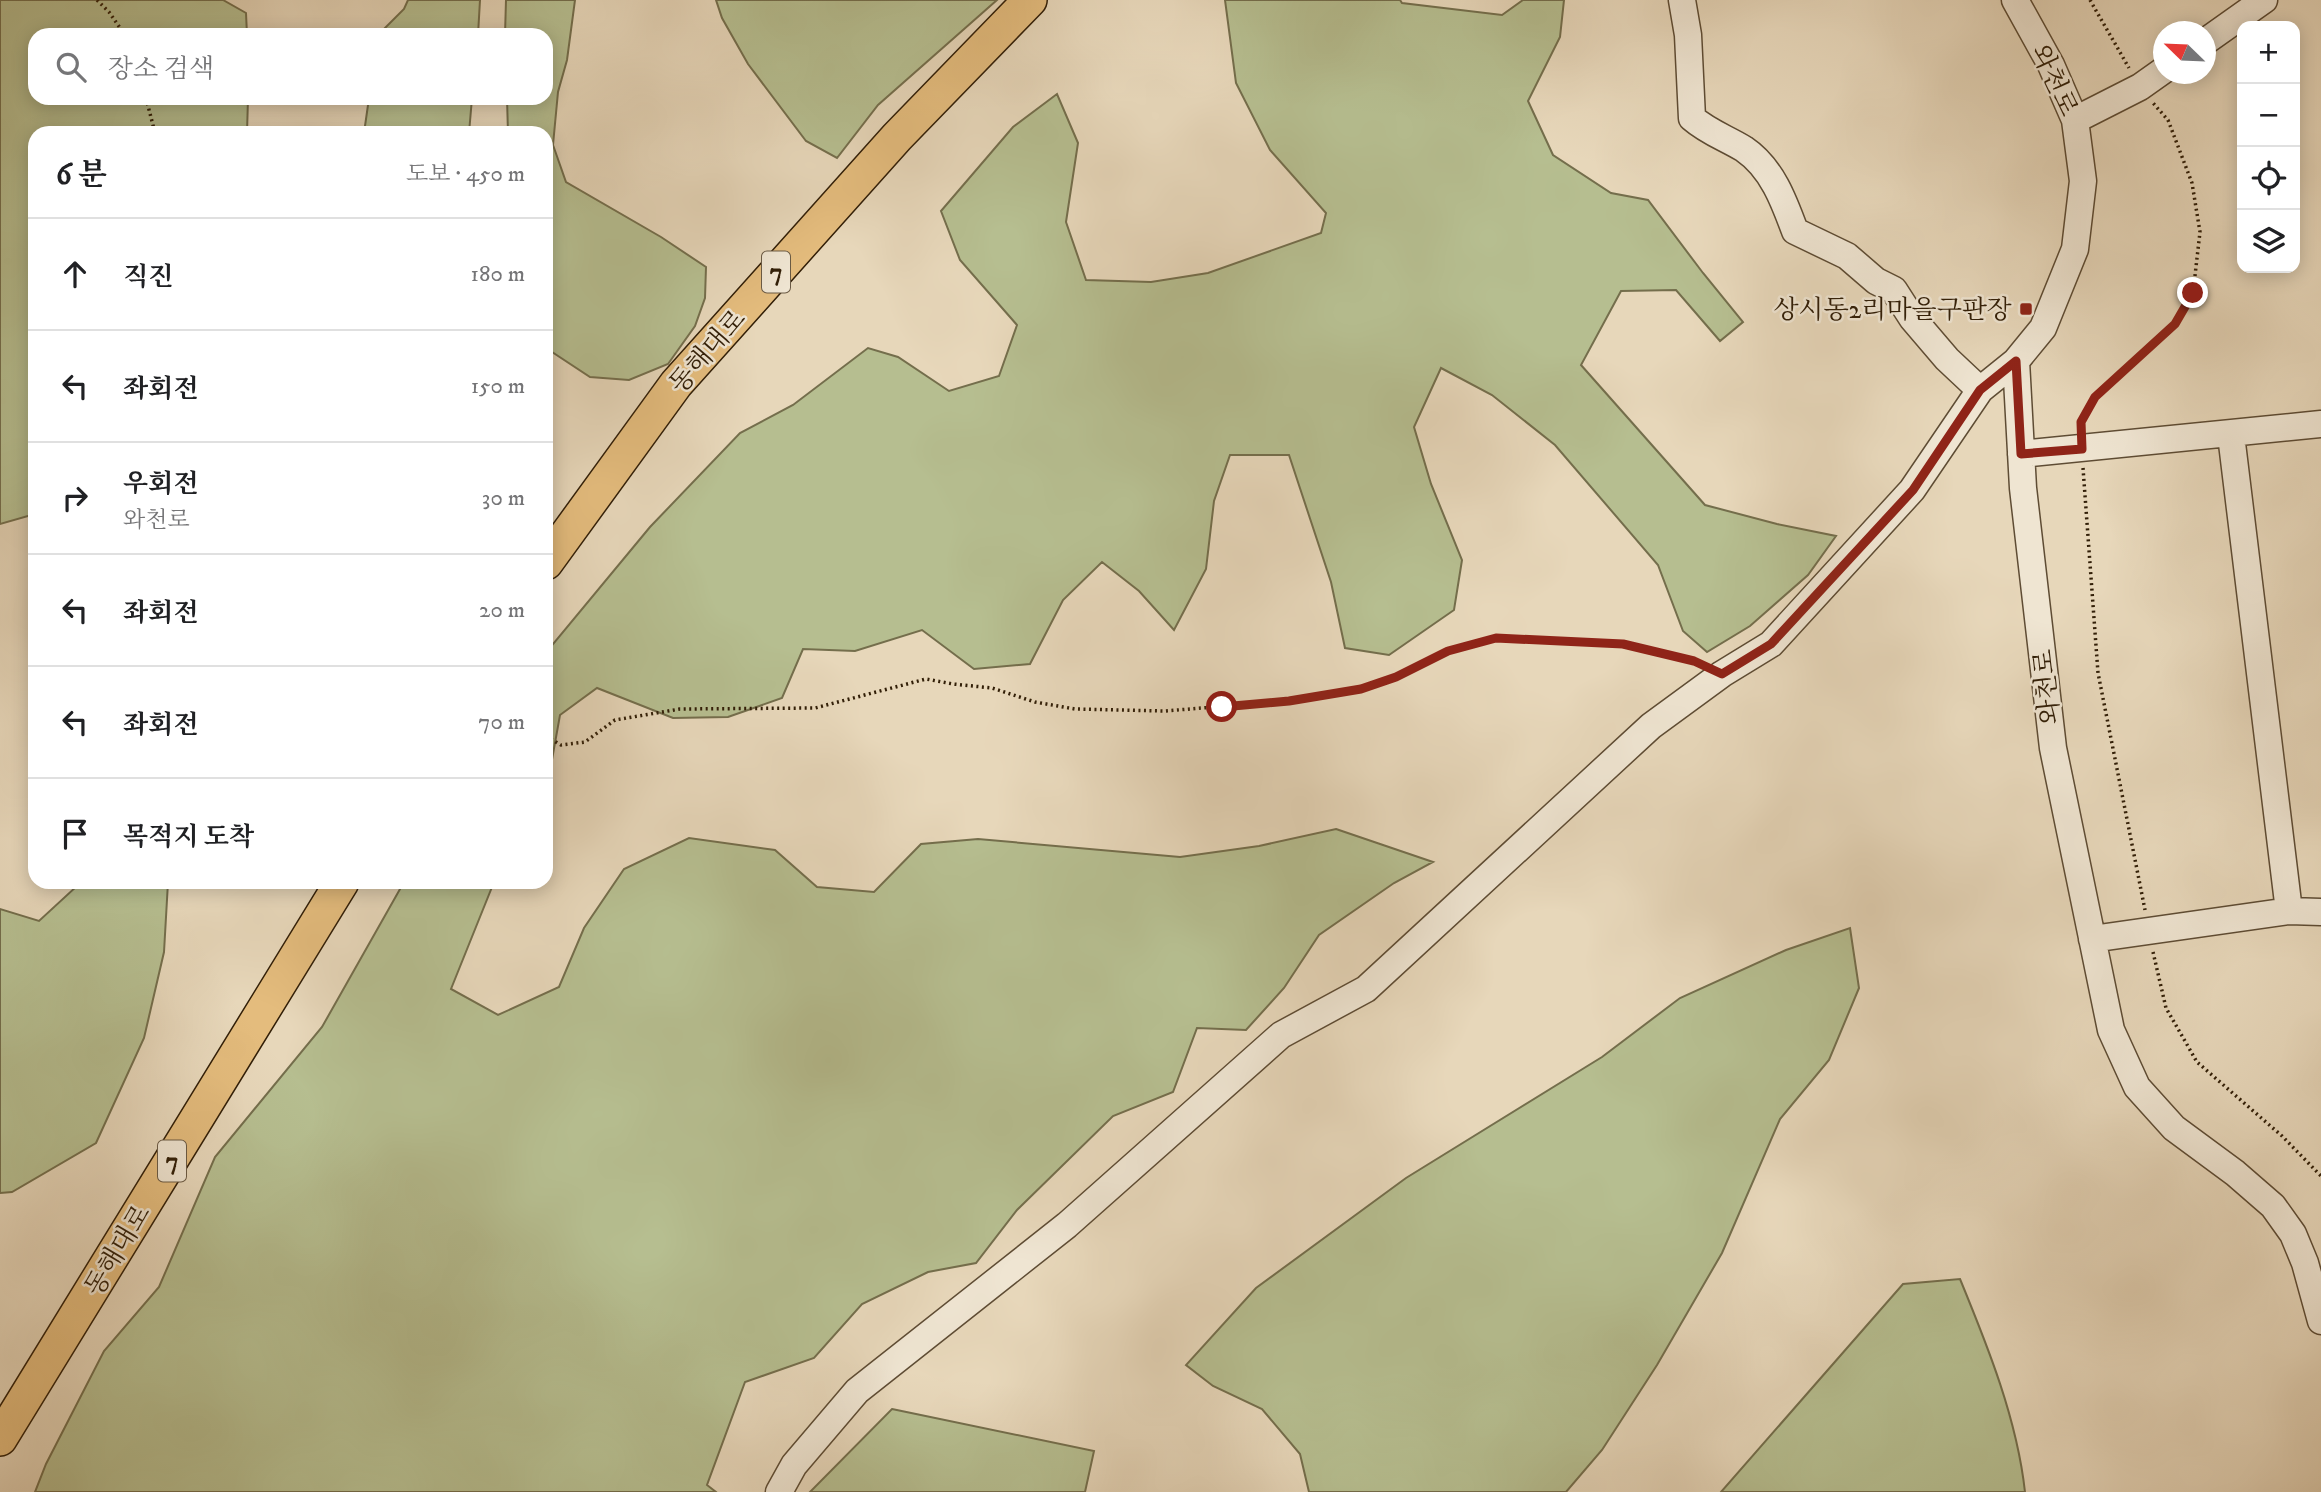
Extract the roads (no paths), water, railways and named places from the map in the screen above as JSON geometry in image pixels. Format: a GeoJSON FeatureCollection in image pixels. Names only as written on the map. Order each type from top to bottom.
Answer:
{"type":"FeatureCollection","features":[{"type":"Feature","properties":{"kind":"main road","name":"동해대로"},"geometry":{"type":"LineString","coordinates":[[553,554],[676,384],[897,137],[1030,0]]}},
{"type":"Feature","properties":{"kind":"main road","name":"동해대로"},"geometry":{"type":"LineString","coordinates":[[0,1439],[338,889]]}},
{"type":"Feature","properties":{"kind":"street"},"geometry":{"type":"LineString","coordinates":[[1682,0],[1688,35],[1692,118],[1706,130],[1744,150],[1771,175],[1795,231],[1847,256],[1876,281],[1894,290],[1912,318],[1947,359],[1980,390]]}},
{"type":"Feature","properties":{"kind":"street","name":"와천로"},"geometry":{"type":"LineString","coordinates":[[2015,0],[2051,65],[2075,120],[2083,181],[2075,249],[2043,328],[2016,361],[2021,454],[2053,748],[2111,1030],[2137,1087],[2174,1128],[2235,1173],[2273,1206],[2293,1234],[2305,1263],[2321,1321]]}},
{"type":"Feature","properties":{"kind":"street"},"geometry":{"type":"LineString","coordinates":[[2216,34],[2264,0]]}},
{"type":"Feature","properties":{"kind":"street"},"geometry":{"type":"LineString","coordinates":[[2075,120],[2153,78]]}},
{"type":"Feature","properties":{"kind":"street"},"geometry":{"type":"LineString","coordinates":[[779,1492],[794,1465],[857,1391],[1067,1225],[1281,1035],[1366,989],[1651,726],[1722,674],[1771,644],[1913,490],[1980,390],[2016,361]]}},
{"type":"Feature","properties":{"kind":"street"},"geometry":{"type":"LineString","coordinates":[[2021,454],[2321,424]]}},
{"type":"Feature","properties":{"kind":"street"},"geometry":{"type":"LineString","coordinates":[[2231,435],[2289,911]]}},
{"type":"Feature","properties":{"kind":"street"},"geometry":{"type":"LineString","coordinates":[[2092,939],[2289,911],[2321,912]]}},
{"type":"Feature","properties":{"kind":"place","name":"상시동2리마을구판장"},"geometry":{"type":"Point","coordinates":[2026,309]}}]}
